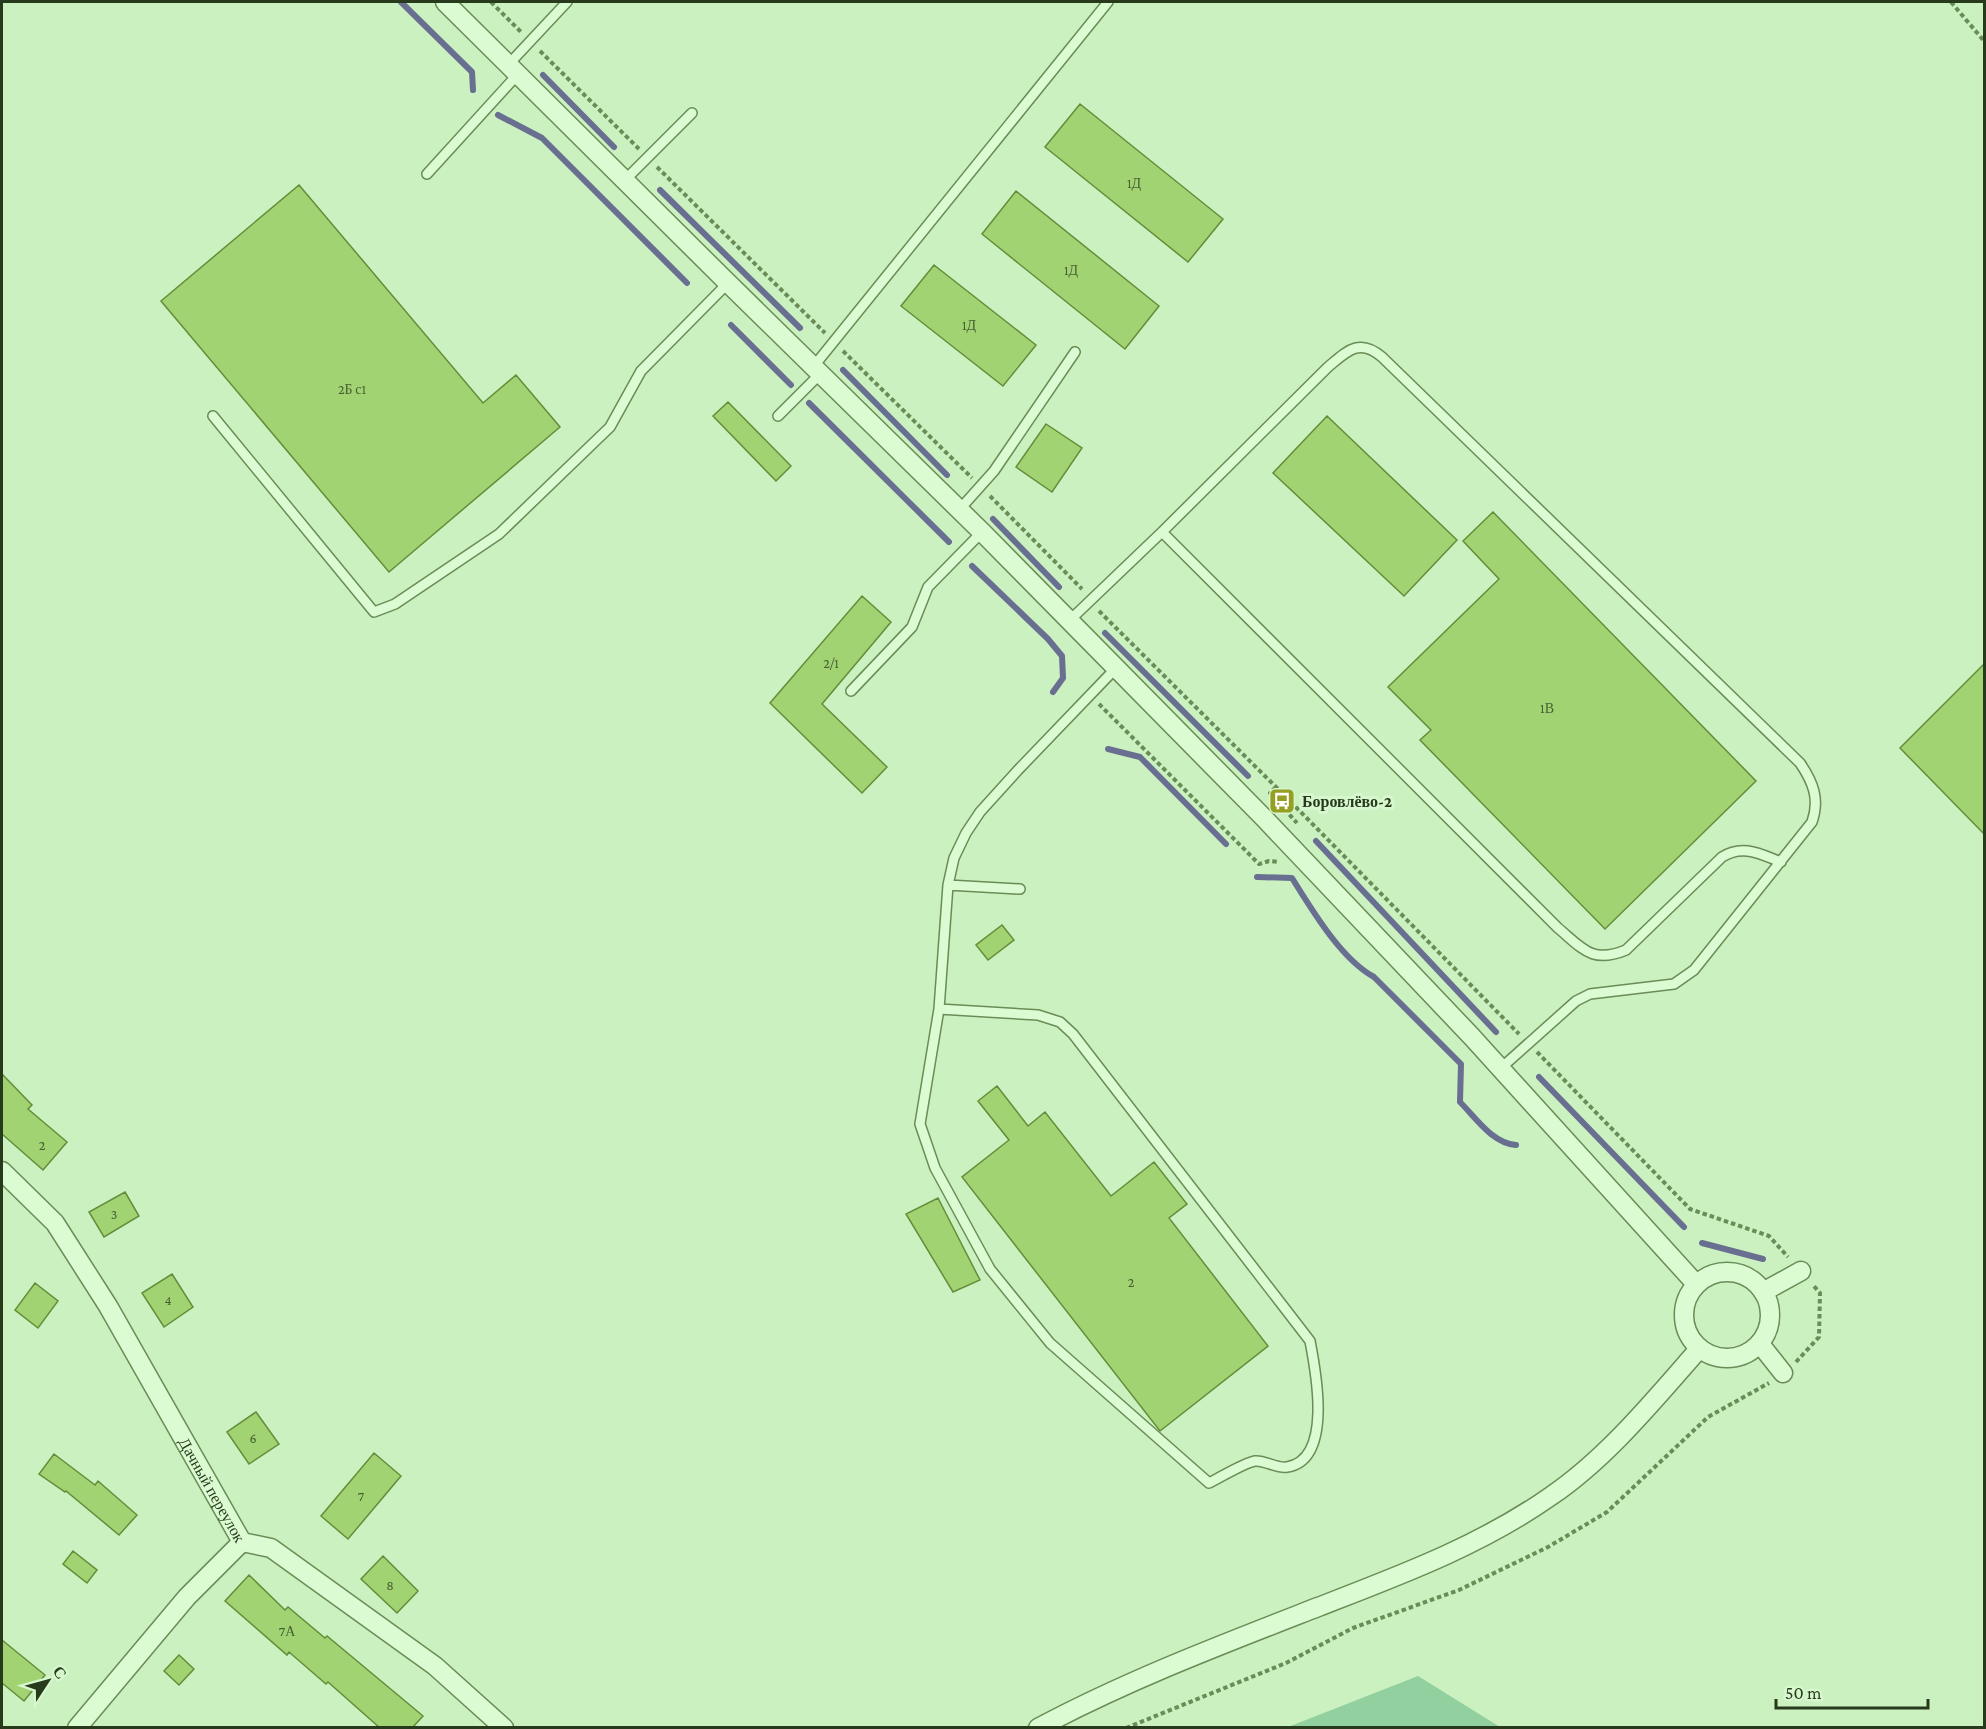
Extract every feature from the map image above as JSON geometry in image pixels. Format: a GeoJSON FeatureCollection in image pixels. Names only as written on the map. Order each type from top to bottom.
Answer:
{"type":"FeatureCollection","features":[{"type":"Feature","properties":{"kind":"street"},"geometry":{"type":"LineString","coordinates":[[445,2],[624,181],[960,509],[1296,851],[1501,1068],[1696,1284]]}},
{"type":"Feature","properties":{"kind":"street","name":"Дачный переулок"},"geometry":{"type":"LineString","coordinates":[[2,1171],[55,1223],[108,1306],[242,1542],[271,1548],[435,1666],[504,1728]]}},
{"type":"Feature","properties":{"kind":"street"},"geometry":{"type":"LineString","coordinates":[[1763,1292],[1801,1271]]}},
{"type":"Feature","properties":{"kind":"street"},"geometry":{"type":"LineString","coordinates":[[1722,1272],[1737,1273],[1750,1279],[1763,1292],[1769,1302],[1771,1317],[1768,1332],[1760,1344],[1748,1354],[1734,1359],[1706,1354],[1699,1349],[1688,1334],[1683,1321],[1688,1295],[1696,1284],[1707,1276],[1722,1272]]}},
{"type":"Feature","properties":{"kind":"street"},"geometry":{"type":"LineString","coordinates":[[1760,1344],[1782,1373]]}},
{"type":"Feature","properties":{"kind":"street"},"geometry":{"type":"LineString","coordinates":[[1038,1728],[1140,1677],[1416,1568],[1497,1530],[1551,1497],[1578,1476],[1646,1409],[1699,1349]]}},
{"type":"Feature","properties":{"kind":"street"},"geometry":{"type":"LineString","coordinates":[[77,1728],[187,1597],[242,1542]]}},
{"type":"Feature","properties":{"kind":"lane"},"geometry":{"type":"LineString","coordinates":[[778,416],[818,369],[833,341],[1108,2]]}},
{"type":"Feature","properties":{"kind":"lane"},"geometry":{"type":"LineString","coordinates":[[427,174],[513,69],[530,40],[562,3]]}},
{"type":"Feature","properties":{"kind":"lane"},"geometry":{"type":"LineString","coordinates":[[624,181],[692,113]]}},
{"type":"Feature","properties":{"kind":"lane"},"geometry":{"type":"LineString","coordinates":[[213,416],[374,612],[395,604],[499,534],[610,428],[640,372],[728,283]]}},
{"type":"Feature","properties":{"kind":"lane"},"geometry":{"type":"LineString","coordinates":[[1069,621],[1328,367],[1347,351],[1365,348],[1375,351],[1800,763],[1812,781],[1816,810],[1812,822],[1694,970],[1674,984],[1590,994],[1576,1000],[1501,1068]]}},
{"type":"Feature","properties":{"kind":"lane"},"geometry":{"type":"LineString","coordinates":[[960,509],[994,471],[1075,351]]}},
{"type":"Feature","properties":{"kind":"lane"},"geometry":{"type":"LineString","coordinates":[[851,692],[912,627],[928,587],[982,532]]}},
{"type":"Feature","properties":{"kind":"lane"},"geometry":{"type":"LineString","coordinates":[[1162,532],[1558,928],[1584,950],[1597,957],[1611,956],[1626,950],[1722,857],[1732,851],[1742,850],[1781,862]]}},
{"type":"Feature","properties":{"kind":"lane"},"geometry":{"type":"LineString","coordinates":[[939,1009],[1038,1015],[1060,1022],[1073,1034],[1310,1341],[1317,1375],[1317,1433],[1310,1451],[1300,1462],[1286,1468],[1255,1461],[1209,1483],[1050,1343],[990,1269],[935,1168],[920,1124],[939,1009],[948,885],[954,858],[966,833],[980,812],[1116,668]]}},
{"type":"Feature","properties":{"kind":"lane"},"geometry":{"type":"LineString","coordinates":[[948,885],[1020,889]]}},
{"type":"Feature","properties":{"kind":"path"},"geometry":{"type":"LineString","coordinates":[[491,2],[981,486],[1083,590],[1089,601],[1295,805],[1690,1209],[1769,1236],[1820,1293],[1819,1336],[1811,1347],[1772,1381],[1708,1417],[1607,1512],[1548,1547],[1459,1590],[1353,1628],[1286,1663],[1126,1728]]}},
{"type":"Feature","properties":{"kind":"path"},"geometry":{"type":"LineString","coordinates":[[1951,2],[1984,40]]}},
{"type":"Feature","properties":{"kind":"path"},"geometry":{"type":"LineString","coordinates":[[1090,695],[1259,864],[1269,861],[1285,862]]}},
{"type":"Feature","properties":{"kind":"path"},"geometry":{"type":"LineString","coordinates":[[1288,812],[1295,805]]}},
{"type":"Feature","properties":{"kind":"green space"},"geometry":{"type":"Polygon","coordinates":[[[1418,1676],[1500,1727],[1288,1727],[1418,1676]]]}},
{"type":"Feature","properties":{"kind":"building"},"geometry":{"type":"Polygon","coordinates":[[[1080,104],[1223,219],[1188,262],[1045,147],[1080,104]]]}},
{"type":"Feature","properties":{"kind":"building"},"geometry":{"type":"Polygon","coordinates":[[[299,185],[483,403],[516,375],[560,427],[389,572],[161,301],[299,185]]]}},
{"type":"Feature","properties":{"kind":"building"},"geometry":{"type":"Polygon","coordinates":[[[1016,191],[1159,306],[1125,349],[982,234],[1016,191]]]}},
{"type":"Feature","properties":{"kind":"building"},"geometry":{"type":"Polygon","coordinates":[[[934,265],[1036,345],[1003,386],[901,306],[934,265]]]}},
{"type":"Feature","properties":{"kind":"building"},"geometry":{"type":"Polygon","coordinates":[[[728,402],[791,466],[776,481],[713,416],[728,402]]]}},
{"type":"Feature","properties":{"kind":"building"},"geometry":{"type":"Polygon","coordinates":[[[1327,416],[1457,540],[1404,596],[1273,473],[1327,416]]]}},
{"type":"Feature","properties":{"kind":"building"},"geometry":{"type":"Polygon","coordinates":[[[1046,424],[1082,448],[1052,492],[1016,467],[1046,424]]]}},
{"type":"Feature","properties":{"kind":"building"},"geometry":{"type":"Polygon","coordinates":[[[1493,512],[1756,781],[1605,929],[1420,740],[1431,730],[1388,687],[1499,579],[1463,541],[1493,512]]]}},
{"type":"Feature","properties":{"kind":"building"},"geometry":{"type":"Polygon","coordinates":[[[862,596],[891,622],[822,704],[887,767],[862,793],[770,703],[862,596]]]}},
{"type":"Feature","properties":{"kind":"building"},"geometry":{"type":"Polygon","coordinates":[[[1984,664],[1984,834],[1900,748],[1984,664]]]}},
{"type":"Feature","properties":{"kind":"building"},"geometry":{"type":"Polygon","coordinates":[[[1002,925],[1014,940],[988,960],[976,945],[1002,925]]]}},
{"type":"Feature","properties":{"kind":"building"},"geometry":{"type":"Polygon","coordinates":[[[2,1074],[32,1105],[28,1109],[67,1142],[43,1170],[2,1134],[2,1074]]]}},
{"type":"Feature","properties":{"kind":"building"},"geometry":{"type":"Polygon","coordinates":[[[997,1086],[1028,1126],[1045,1112],[1111,1196],[1154,1162],[1187,1204],[1169,1218],[1268,1346],[1160,1431],[962,1177],[1009,1140],[978,1101],[997,1086]]]}},
{"type":"Feature","properties":{"kind":"building"},"geometry":{"type":"Polygon","coordinates":[[[125,1192],[139,1216],[104,1237],[89,1212],[125,1192]]]}},
{"type":"Feature","properties":{"kind":"building"},"geometry":{"type":"Polygon","coordinates":[[[938,1198],[980,1280],[953,1292],[906,1214],[938,1198]]]}},
{"type":"Feature","properties":{"kind":"building"},"geometry":{"type":"Polygon","coordinates":[[[172,1274],[193,1307],[164,1327],[142,1293],[172,1274]]]}},
{"type":"Feature","properties":{"kind":"building"},"geometry":{"type":"Polygon","coordinates":[[[35,1283],[58,1301],[38,1328],[15,1310],[35,1283]]]}},
{"type":"Feature","properties":{"kind":"building"},"geometry":{"type":"Polygon","coordinates":[[[256,1412],[279,1444],[249,1464],[227,1432],[256,1412]]]}},
{"type":"Feature","properties":{"kind":"building"},"geometry":{"type":"Polygon","coordinates":[[[374,1453],[401,1476],[348,1539],[321,1516],[374,1453]]]}},
{"type":"Feature","properties":{"kind":"building"},"geometry":{"type":"Polygon","coordinates":[[[54,1454],[95,1485],[98,1481],[137,1515],[119,1535],[66,1491],[39,1474],[54,1454]]]}},
{"type":"Feature","properties":{"kind":"building"},"geometry":{"type":"Polygon","coordinates":[[[73,1551],[97,1570],[87,1583],[63,1564],[73,1551]]]}},
{"type":"Feature","properties":{"kind":"building"},"geometry":{"type":"Polygon","coordinates":[[[383,1556],[418,1591],[397,1613],[361,1579],[383,1556]]]}},
{"type":"Feature","properties":{"kind":"building"},"geometry":{"type":"Polygon","coordinates":[[[249,1575],[285,1610],[288,1607],[325,1638],[327,1636],[423,1716],[412,1728],[380,1728],[328,1682],[326,1684],[289,1652],[287,1655],[225,1601],[249,1575]]]}},
{"type":"Feature","properties":{"kind":"building"},"geometry":{"type":"Polygon","coordinates":[[[2,1640],[45,1675],[24,1701],[2,1683],[2,1640]]]}},
{"type":"Feature","properties":{"kind":"building"},"geometry":{"type":"Polygon","coordinates":[[[179,1655],[194,1669],[179,1685],[164,1671],[179,1655]]]}},
{"type":"Feature","properties":{"kind":"waterway"},"geometry":{"type":"LineString","coordinates":[[401,2],[472,72],[473,90]]}},
{"type":"Feature","properties":{"kind":"waterway"},"geometry":{"type":"LineString","coordinates":[[543,75],[614,147]]}},
{"type":"Feature","properties":{"kind":"waterway"},"geometry":{"type":"LineString","coordinates":[[498,115],[542,138],[687,283]]}},
{"type":"Feature","properties":{"kind":"waterway"},"geometry":{"type":"LineString","coordinates":[[660,190],[800,328]]}},
{"type":"Feature","properties":{"kind":"waterway"},"geometry":{"type":"LineString","coordinates":[[731,325],[791,385]]}},
{"type":"Feature","properties":{"kind":"waterway"},"geometry":{"type":"LineString","coordinates":[[843,370],[947,475]]}},
{"type":"Feature","properties":{"kind":"waterway"},"geometry":{"type":"LineString","coordinates":[[809,403],[949,542]]}},
{"type":"Feature","properties":{"kind":"waterway"},"geometry":{"type":"LineString","coordinates":[[993,519],[1059,587]]}},
{"type":"Feature","properties":{"kind":"waterway"},"geometry":{"type":"LineString","coordinates":[[972,566],[1048,639],[1062,656],[1063,678],[1053,692]]}},
{"type":"Feature","properties":{"kind":"waterway"},"geometry":{"type":"LineString","coordinates":[[1105,633],[1248,776]]}},
{"type":"Feature","properties":{"kind":"waterway"},"geometry":{"type":"LineString","coordinates":[[1108,749],[1140,757],[1226,844]]}},
{"type":"Feature","properties":{"kind":"waterway"},"geometry":{"type":"LineString","coordinates":[[1316,841],[1496,1032]]}},
{"type":"Feature","properties":{"kind":"waterway"},"geometry":{"type":"LineString","coordinates":[[1257,877],[1292,878],[1318,919],[1339,946],[1362,969],[1374,977],[1461,1064],[1460,1102],[1492,1135],[1499,1140],[1516,1145]]}},
{"type":"Feature","properties":{"kind":"waterway"},"geometry":{"type":"LineString","coordinates":[[1539,1077],[1684,1227]]}},
{"type":"Feature","properties":{"kind":"waterway"},"geometry":{"type":"LineString","coordinates":[[1702,1243],[1763,1259]]}},
{"type":"Feature","properties":{"kind":"place","name":"Боровлёво-2"},"geometry":{"type":"Point","coordinates":[1282,801]}}]}
